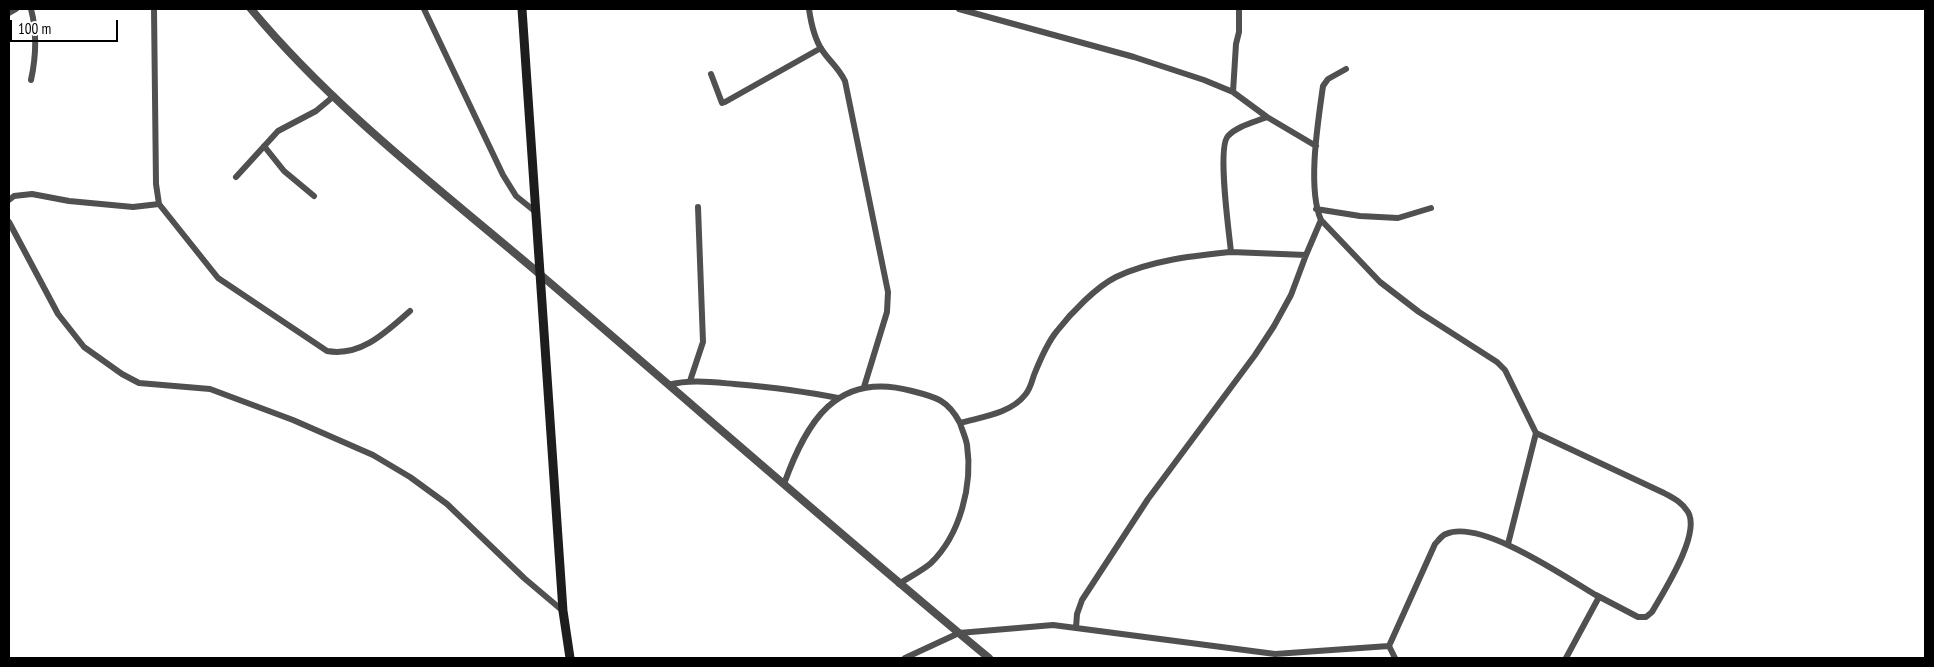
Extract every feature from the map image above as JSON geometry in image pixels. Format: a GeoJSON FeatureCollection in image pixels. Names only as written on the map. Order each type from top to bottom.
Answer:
{"type":"FeatureCollection","features":[{"type":"Feature","properties":{"kind":"main road"},"geometry":{"type":"LineString","coordinates":[[522,9],[563,610],[570,658]]}},
{"type":"Feature","properties":{"kind":"street"},"geometry":{"type":"LineString","coordinates":[[9,13],[16,9]]}},
{"type":"Feature","properties":{"kind":"street"},"geometry":{"type":"LineString","coordinates":[[31,9],[35,24],[34,65],[31,80]]}},
{"type":"Feature","properties":{"kind":"street"},"geometry":{"type":"LineString","coordinates":[[154,9],[156,184],[159,204],[218,278],[326,351],[347,352],[377,340],[410,311]]}},
{"type":"Feature","properties":{"kind":"street"},"geometry":{"type":"LineString","coordinates":[[251,9],[276,39],[334,96],[418,172],[899,584],[989,658]]}},
{"type":"Feature","properties":{"kind":"street"},"geometry":{"type":"LineString","coordinates":[[424,9],[502,175],[516,196],[537,214]]}},
{"type":"Feature","properties":{"kind":"street"},"geometry":{"type":"LineString","coordinates":[[809,9],[816,38],[821,48],[837,66],[845,81],[888,292],[888,312],[864,387]]}},
{"type":"Feature","properties":{"kind":"street"},"geometry":{"type":"LineString","coordinates":[[959,9],[1134,57],[1234,92],[1267,117],[1316,146]]}},
{"type":"Feature","properties":{"kind":"street"},"geometry":{"type":"LineString","coordinates":[[1234,92],[1239,9]]}},
{"type":"Feature","properties":{"kind":"street"},"geometry":{"type":"LineString","coordinates":[[711,74],[722,103],[821,48]]}},
{"type":"Feature","properties":{"kind":"street"},"geometry":{"type":"LineString","coordinates":[[1346,69],[1328,79],[1323,86],[1316,146],[1316,209],[1321,220],[1380,282],[1418,312],[1497,362],[1505,370],[1536,433],[1682,503],[1689,514],[1691,530],[1668,584],[1652,612],[1646,617],[1638,617],[1595,595],[1508,544],[1475,533],[1446,534],[1435,544],[1389,646]]}},
{"type":"Feature","properties":{"kind":"street"},"geometry":{"type":"LineString","coordinates":[[236,177],[278,131],[316,111],[334,96]]}},
{"type":"Feature","properties":{"kind":"street"},"geometry":{"type":"LineString","coordinates":[[1231,252],[1224,176],[1223,152],[1226,137],[1235,130],[1267,117]]}},
{"type":"Feature","properties":{"kind":"street"},"geometry":{"type":"LineString","coordinates":[[264,146],[284,171],[314,196]]}},
{"type":"Feature","properties":{"kind":"street"},"geometry":{"type":"LineString","coordinates":[[9,200],[14,196],[32,194],[69,201],[133,207],[159,204]]}},
{"type":"Feature","properties":{"kind":"street"},"geometry":{"type":"LineString","coordinates":[[690,381],[703,342],[698,207]]}},
{"type":"Feature","properties":{"kind":"street"},"geometry":{"type":"LineString","coordinates":[[1316,209],[1360,216],[1398,218],[1431,208]]}},
{"type":"Feature","properties":{"kind":"street"},"geometry":{"type":"LineString","coordinates":[[1076,628],[1077,614],[1082,600],[1143,507],[1274,326],[1291,295],[1321,220]]}},
{"type":"Feature","properties":{"kind":"street"},"geometry":{"type":"LineString","coordinates":[[9,222],[58,314],[84,347],[122,374],[139,383],[210,389],[293,420],[373,455],[410,477],[447,504],[524,578],[563,610]]}},
{"type":"Feature","properties":{"kind":"street"},"geometry":{"type":"LineString","coordinates":[[960,423],[998,413],[1013,406],[1026,395],[1040,361],[1056,332],[1085,301],[1115,278],[1143,268],[1183,258],[1231,252],[1306,254]]}},
{"type":"Feature","properties":{"kind":"street"},"geometry":{"type":"LineString","coordinates":[[668,385],[690,381],[797,390],[838,398]]}},
{"type":"Feature","properties":{"kind":"street"},"geometry":{"type":"LineString","coordinates":[[784,484],[794,457],[810,426],[838,398],[864,387],[900,388],[938,398],[953,410],[960,423],[967,445],[965,499],[955,529],[945,547],[930,564],[899,584]]}},
{"type":"Feature","properties":{"kind":"street"},"geometry":{"type":"LineString","coordinates":[[1508,544],[1536,433]]}},
{"type":"Feature","properties":{"kind":"street"},"geometry":{"type":"LineString","coordinates":[[1566,658],[1599,597],[1595,595]]}},
{"type":"Feature","properties":{"kind":"street"},"geometry":{"type":"LineString","coordinates":[[905,658],[959,633],[1052,625],[1275,654],[1389,646]]}},
{"type":"Feature","properties":{"kind":"street"},"geometry":{"type":"LineString","coordinates":[[1389,646],[1395,658]]}}]}
